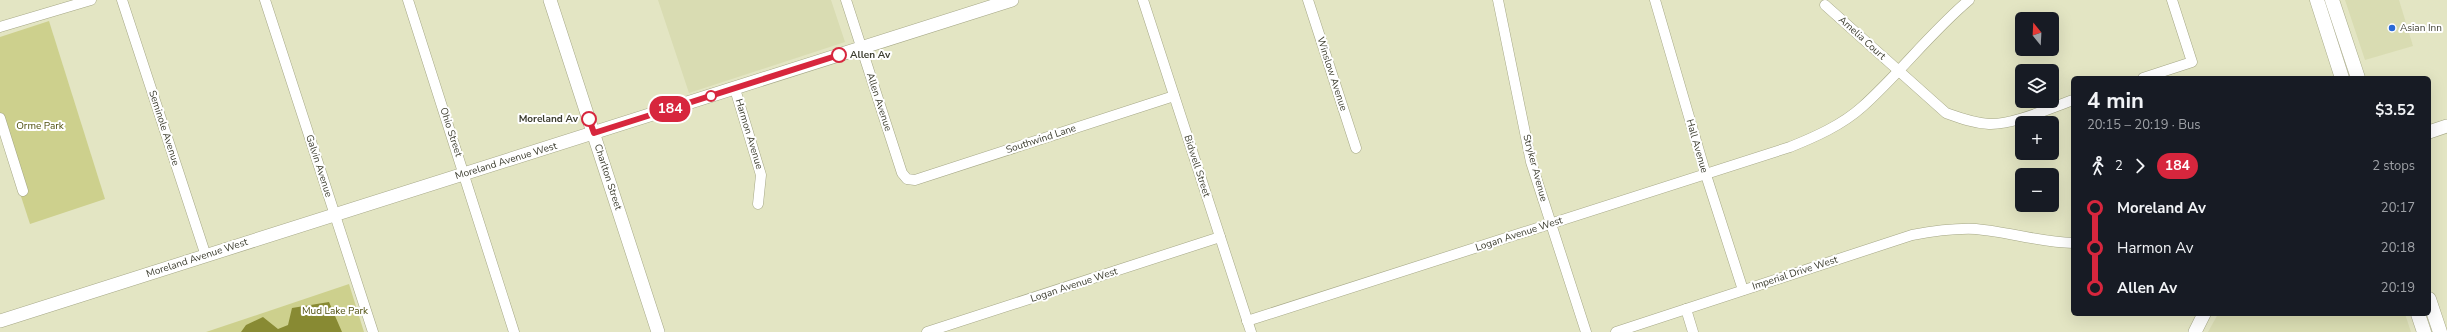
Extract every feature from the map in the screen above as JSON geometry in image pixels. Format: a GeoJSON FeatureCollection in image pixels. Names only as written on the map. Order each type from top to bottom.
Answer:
{"type":"FeatureCollection","features":[{"type":"Feature","properties":{"kind":"main road"},"geometry":{"type":"LineString","coordinates":[[2317,0],[2341,76]]}},
{"type":"Feature","properties":{"kind":"main road"},"geometry":{"type":"LineString","coordinates":[[2332,0],[2357,76]]}},
{"type":"Feature","properties":{"kind":"main road"},"geometry":{"type":"LineString","coordinates":[[2431,305],[2440,332]]}},
{"type":"Feature","properties":{"kind":"main road"},"geometry":{"type":"LineString","coordinates":[[2419,316],[2424,332]]}},
{"type":"Feature","properties":{"kind":"street"},"geometry":{"type":"LineString","coordinates":[[0,27],[91,0]]}},
{"type":"Feature","properties":{"kind":"street","name":"Seminole Avenue"},"geometry":{"type":"LineString","coordinates":[[122,0],[206,256]]}},
{"type":"Feature","properties":{"kind":"street","name":"Galvin Avenue"},"geometry":{"type":"LineString","coordinates":[[265,0],[373,332]]}},
{"type":"Feature","properties":{"kind":"street","name":"Ohio Street"},"geometry":{"type":"LineString","coordinates":[[408,0],[514,332]]}},
{"type":"Feature","properties":{"kind":"street","name":"Charlton Street"},"geometry":{"type":"LineString","coordinates":[[550,0],[658,332]]}},
{"type":"Feature","properties":{"kind":"street","name":"Allen Avenue"},"geometry":{"type":"LineString","coordinates":[[846,0],[902,173],[907,179]]}},
{"type":"Feature","properties":{"kind":"street","name":"Moreland Avenue West"},"geometry":{"type":"LineString","coordinates":[[0,321],[735,89],[995,3],[1012,0]]}},
{"type":"Feature","properties":{"kind":"street","name":"Bidwell Street"},"geometry":{"type":"LineString","coordinates":[[1143,0],[1251,332]]}},
{"type":"Feature","properties":{"kind":"street","name":"Winslow Avenue"},"geometry":{"type":"LineString","coordinates":[[1308,0],[1356,148]]}},
{"type":"Feature","properties":{"kind":"street","name":"Stryker Avenue"},"geometry":{"type":"LineString","coordinates":[[1498,0],[1531,162],[1586,332]]}},
{"type":"Feature","properties":{"kind":"street","name":"Hall Avenue"},"geometry":{"type":"LineString","coordinates":[[1654,0],[1706,175],[1743,290]]}},
{"type":"Feature","properties":{"kind":"street","name":"Logan Avenue West"},"geometry":{"type":"LineString","coordinates":[[1247,322],[1706,175],[1790,147],[1822,133],[1861,108],[1898,71],[1942,23],[1969,0]]}},
{"type":"Feature","properties":{"kind":"street"},"geometry":{"type":"LineString","coordinates":[[2149,76],[2192,62],[2172,0]]}},
{"type":"Feature","properties":{"kind":"street","name":"Amelia Court"},"geometry":{"type":"LineString","coordinates":[[1825,5],[1946,113],[1968,121],[1990,124],[2011,120],[2071,101]]}},
{"type":"Feature","properties":{"kind":"street","name":"Harmon Avenue"},"geometry":{"type":"LineString","coordinates":[[735,89],[761,175],[758,204]]}},
{"type":"Feature","properties":{"kind":"street","name":"Southwind Lane"},"geometry":{"type":"LineString","coordinates":[[907,179],[915,180],[1174,96]]}},
{"type":"Feature","properties":{"kind":"street"},"geometry":{"type":"LineString","coordinates":[[0,118],[23,191]]}},
{"type":"Feature","properties":{"kind":"street"},"geometry":{"type":"LineString","coordinates":[[2431,131],[2447,126]]}},
{"type":"Feature","properties":{"kind":"street","name":"Imperial Drive West"},"geometry":{"type":"LineString","coordinates":[[1616,332],[1912,235],[1937,230],[1976,230],[2048,242],[2071,244]]}},
{"type":"Feature","properties":{"kind":"street","name":"Logan Avenue West"},"geometry":{"type":"LineString","coordinates":[[928,332],[1220,237]]}},
{"type":"Feature","properties":{"kind":"street"},"geometry":{"type":"LineString","coordinates":[[1686,309],[1693,332]]}},
{"type":"Feature","properties":{"kind":"street"},"geometry":{"type":"LineString","coordinates":[[2195,332],[2203,316]]}},
{"type":"Feature","properties":{"kind":"shaded area"},"geometry":{"type":"Polygon","coordinates":[[[658,0],[831,0],[845,42],[689,93],[658,0]]]}},
{"type":"Feature","properties":{"kind":"shaded area"},"geometry":{"type":"Polygon","coordinates":[[[2345,0],[2399,0],[2413,46],[2365,60],[2345,0]]]}},
{"type":"Feature","properties":{"kind":"shaded area"},"geometry":{"type":"Polygon","coordinates":[[[329,302],[342,332],[241,332],[246,325],[263,317],[278,329],[288,325],[292,308],[329,302]]]}},
{"type":"Feature","properties":{"kind":"shaded area"},"geometry":{"type":"Polygon","coordinates":[[[2217,316],[2406,316],[2411,332],[2208,332],[2217,316]]]}},
{"type":"Feature","properties":{"kind":"green space","name":"Orme Park"},"geometry":{"type":"Polygon","coordinates":[[[49,21],[105,199],[30,224],[0,132],[0,37],[49,21]]]}},
{"type":"Feature","properties":{"kind":"green space","name":"Mud Lake Park"},"geometry":{"type":"Polygon","coordinates":[[[349,284],[364,332],[206,332],[349,284]]]}},
{"type":"Feature","properties":{"kind":"bus line","name":"184"},"geometry":{"type":"LineString","coordinates":[[589,119],[594,133],[839,55]]}},
{"type":"Feature","properties":{"kind":"place","name":"Asian Inn"},"geometry":{"type":"Point","coordinates":[2392,28]}},
{"type":"Feature","properties":{"kind":"place","name":"Allen Av"},"geometry":{"type":"Point","coordinates":[839,55]}},
{"type":"Feature","properties":{"kind":"place","name":"Moreland Av"},"geometry":{"type":"Point","coordinates":[589,119]}}]}
